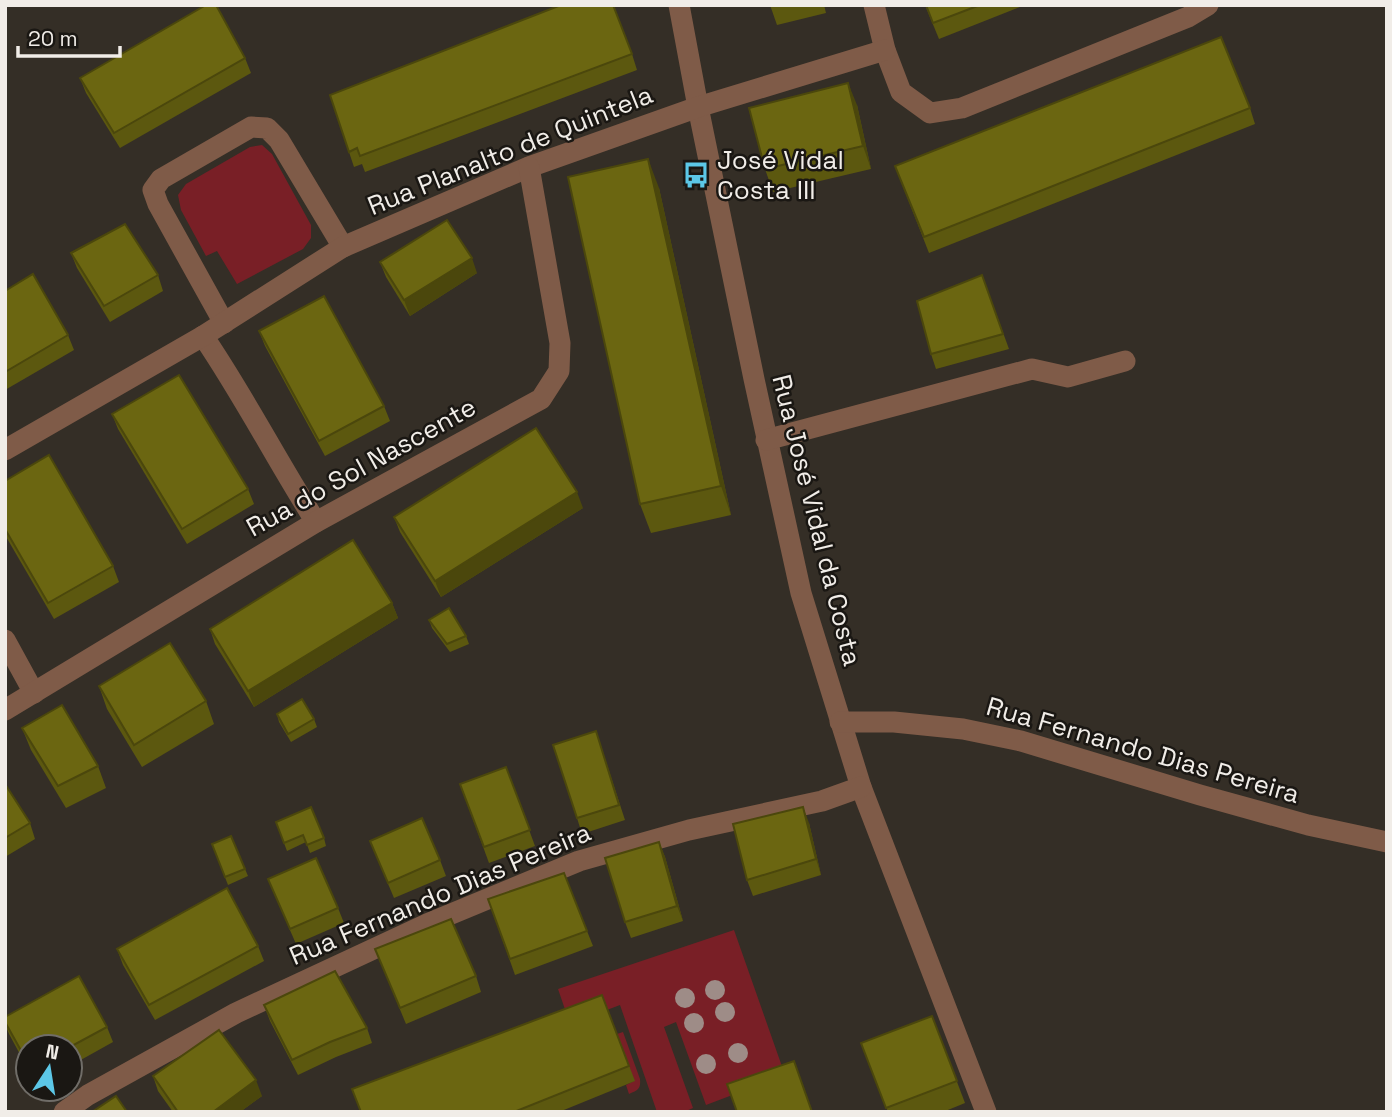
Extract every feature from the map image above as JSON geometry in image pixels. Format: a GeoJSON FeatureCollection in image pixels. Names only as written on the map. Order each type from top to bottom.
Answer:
{"type":"FeatureCollection","features":[{"type":"Feature","properties":{"kind":"street","name":"Rua José Vidal da Costa"},"geometry":{"type":"LineString","coordinates":[[679,5],[766,440],[801,593],[862,787],[986,1112]]}},
{"type":"Feature","properties":{"kind":"street"},"geometry":{"type":"LineString","coordinates":[[874,5],[885,50],[901,92],[930,113],[961,108],[1188,18],[1208,5]]}},
{"type":"Feature","properties":{"kind":"street","name":"Rua Planalto de Quintela"},"geometry":{"type":"LineString","coordinates":[[5,450],[203,336],[343,247],[529,167],[698,107],[885,50]]}},
{"type":"Feature","properties":{"kind":"street"},"geometry":{"type":"LineString","coordinates":[[224,323],[158,204],[153,191],[161,179],[251,127],[267,128],[279,140],[343,247]]}},
{"type":"Feature","properties":{"kind":"street","name":"Rua do Sol Nascente"},"geometry":{"type":"LineString","coordinates":[[5,710],[316,522],[541,399],[559,371],[560,343],[529,167]]}},
{"type":"Feature","properties":{"kind":"street"},"geometry":{"type":"LineString","coordinates":[[203,336],[316,522]]}},
{"type":"Feature","properties":{"kind":"street"},"geometry":{"type":"LineString","coordinates":[[766,440],[1032,369],[1068,377],[1125,360]]}},
{"type":"Feature","properties":{"kind":"street"},"geometry":{"type":"LineString","coordinates":[[5,640],[34,693]]}},
{"type":"Feature","properties":{"kind":"street","name":"Rua Fernando Dias Pereira"},"geometry":{"type":"LineString","coordinates":[[840,722],[894,722],[963,729],[1010,739],[1200,796],[1308,825],[1387,842]]}},
{"type":"Feature","properties":{"kind":"street","name":"Rua Fernando Dias Pereira"},"geometry":{"type":"LineString","coordinates":[[64,1112],[88,1095],[236,1013],[427,924],[579,861],[689,830],[822,801],[862,787]]}},
{"type":"Feature","properties":{"kind":"shaded area"},"geometry":{"type":"Polygon","coordinates":[[[262,145],[272,154],[311,225],[311,238],[303,249],[237,284],[217,251],[206,256],[181,210],[178,195],[186,184],[250,147],[262,145]]]}},
{"type":"Feature","properties":{"kind":"shaded area"},"geometry":{"type":"Polygon","coordinates":[[[734,930],[785,1075],[706,1105],[676,1022],[664,1027],[693,1108],[684,1112],[657,1112],[620,1005],[570,1024],[558,989],[734,930]]]}},
{"type":"Feature","properties":{"kind":"shaded area"},"geometry":{"type":"Polygon","coordinates":[[[623,1032],[640,1079],[638,1089],[629,1094],[626,1085],[634,1081],[617,1034],[623,1032]]]}},
{"type":"Feature","properties":{"kind":"building"},"geometry":{"type":"Polygon","coordinates":[[[206,5],[216,5],[245,58],[114,133],[80,78],[206,5]]]}},
{"type":"Feature","properties":{"kind":"building"},"geometry":{"type":"Polygon","coordinates":[[[561,5],[613,5],[632,54],[360,156],[357,148],[349,152],[330,95],[561,5]]]}},
{"type":"Feature","properties":{"kind":"building"},"geometry":{"type":"Polygon","coordinates":[[[926,5],[980,5],[933,23],[926,5]]]}},
{"type":"Feature","properties":{"kind":"building"},"geometry":{"type":"Polygon","coordinates":[[[1221,37],[1250,108],[924,237],[895,166],[1221,37]]]}},
{"type":"Feature","properties":{"kind":"building"},"geometry":{"type":"Polygon","coordinates":[[[848,83],[863,146],[765,169],[749,108],[848,83]]]}},
{"type":"Feature","properties":{"kind":"building"},"geometry":{"type":"Polygon","coordinates":[[[648,159],[721,486],[640,504],[568,177],[648,159]]]}},
{"type":"Feature","properties":{"kind":"building"},"geometry":{"type":"Polygon","coordinates":[[[447,220],[472,258],[404,300],[380,262],[447,220]]]}},
{"type":"Feature","properties":{"kind":"building"},"geometry":{"type":"Polygon","coordinates":[[[125,224],[158,275],[104,306],[71,253],[125,224]]]}},
{"type":"Feature","properties":{"kind":"building"},"geometry":{"type":"Polygon","coordinates":[[[33,274],[68,335],[5,372],[5,291],[33,274]]]}},
{"type":"Feature","properties":{"kind":"building"},"geometry":{"type":"Polygon","coordinates":[[[982,275],[1003,334],[931,354],[917,301],[982,275]]]}},
{"type":"Feature","properties":{"kind":"building"},"geometry":{"type":"Polygon","coordinates":[[[324,296],[384,406],[319,441],[259,331],[324,296]]]}},
{"type":"Feature","properties":{"kind":"building"},"geometry":{"type":"Polygon","coordinates":[[[179,375],[248,489],[182,529],[112,414],[179,375]]]}},
{"type":"Feature","properties":{"kind":"building"},"geometry":{"type":"Polygon","coordinates":[[[536,428],[577,492],[435,581],[394,517],[536,428]]]}},
{"type":"Feature","properties":{"kind":"building"},"geometry":{"type":"Polygon","coordinates":[[[49,455],[113,566],[48,603],[5,529],[5,481],[49,455]]]}},
{"type":"Feature","properties":{"kind":"building"},"geometry":{"type":"Polygon","coordinates":[[[353,540],[392,603],[248,691],[210,629],[353,540]]]}},
{"type":"Feature","properties":{"kind":"building"},"geometry":{"type":"Polygon","coordinates":[[[449,608],[466,636],[447,644],[429,620],[449,608]]]}},
{"type":"Feature","properties":{"kind":"building"},"geometry":{"type":"Polygon","coordinates":[[[170,643],[206,701],[134,745],[99,686],[170,643]]]}},
{"type":"Feature","properties":{"kind":"building"},"geometry":{"type":"Polygon","coordinates":[[[302,699],[314,719],[288,734],[277,714],[302,699]]]}},
{"type":"Feature","properties":{"kind":"building"},"geometry":{"type":"Polygon","coordinates":[[[62,705],[98,766],[58,786],[22,728],[62,705]]]}},
{"type":"Feature","properties":{"kind":"building"},"geometry":{"type":"Polygon","coordinates":[[[596,731],[619,805],[577,818],[553,745],[596,731]]]}},
{"type":"Feature","properties":{"kind":"building"},"geometry":{"type":"Polygon","coordinates":[[[506,767],[530,830],[484,847],[460,784],[506,767]]]}},
{"type":"Feature","properties":{"kind":"building"},"geometry":{"type":"Polygon","coordinates":[[[5,784],[30,823],[5,838],[5,784]]]}},
{"type":"Feature","properties":{"kind":"building"},"geometry":{"type":"Polygon","coordinates":[[[311,807],[324,838],[307,845],[303,835],[284,843],[276,822],[311,807]]]}},
{"type":"Feature","properties":{"kind":"building"},"geometry":{"type":"Polygon","coordinates":[[[803,807],[816,859],[747,880],[733,824],[803,807]]]}},
{"type":"Feature","properties":{"kind":"building"},"geometry":{"type":"Polygon","coordinates":[[[422,818],[440,860],[388,883],[370,841],[422,818]]]}},
{"type":"Feature","properties":{"kind":"building"},"geometry":{"type":"Polygon","coordinates":[[[231,836],[245,869],[225,877],[212,844],[231,836]]]}},
{"type":"Feature","properties":{"kind":"building"},"geometry":{"type":"Polygon","coordinates":[[[659,842],[677,906],[625,922],[605,858],[659,842]]]}},
{"type":"Feature","properties":{"kind":"building"},"geometry":{"type":"Polygon","coordinates":[[[316,858],[338,908],[290,929],[268,879],[316,858]]]}},
{"type":"Feature","properties":{"kind":"building"},"geometry":{"type":"Polygon","coordinates":[[[564,873],[587,931],[510,959],[488,899],[564,873]]]}},
{"type":"Feature","properties":{"kind":"building"},"geometry":{"type":"Polygon","coordinates":[[[227,888],[258,946],[149,1005],[117,949],[227,888]]]}},
{"type":"Feature","properties":{"kind":"building"},"geometry":{"type":"Polygon","coordinates":[[[451,919],[476,976],[400,1008],[375,949],[451,919]]]}},
{"type":"Feature","properties":{"kind":"building"},"geometry":{"type":"Polygon","coordinates":[[[335,971],[367,1028],[292,1060],[264,1005],[335,971]]]}},
{"type":"Feature","properties":{"kind":"building"},"geometry":{"type":"Polygon","coordinates":[[[79,976],[107,1027],[84,1039],[84,1033],[14,1033],[14,1038],[5,1017],[79,976]]]}},
{"type":"Feature","properties":{"kind":"building"},"geometry":{"type":"Polygon","coordinates":[[[602,995],[629,1066],[514,1112],[361,1112],[352,1089],[602,995]]]}},
{"type":"Feature","properties":{"kind":"building"},"geometry":{"type":"Polygon","coordinates":[[[932,1016],[957,1081],[886,1108],[861,1043],[932,1016]]]}},
{"type":"Feature","properties":{"kind":"building"},"geometry":{"type":"Polygon","coordinates":[[[219,1030],[256,1080],[213,1112],[178,1112],[153,1076],[219,1030]]]}},
{"type":"Feature","properties":{"kind":"building"},"geometry":{"type":"Polygon","coordinates":[[[794,1061],[812,1112],[737,1112],[727,1084],[794,1061]]]}},
{"type":"Feature","properties":{"kind":"building"},"geometry":{"type":"Polygon","coordinates":[[[116,1096],[127,1112],[92,1112],[116,1096]]]}},
{"type":"Feature","properties":{"kind":"place","name":"José Vidal Costa III"},"geometry":{"type":"Point","coordinates":[696,175]}}]}
